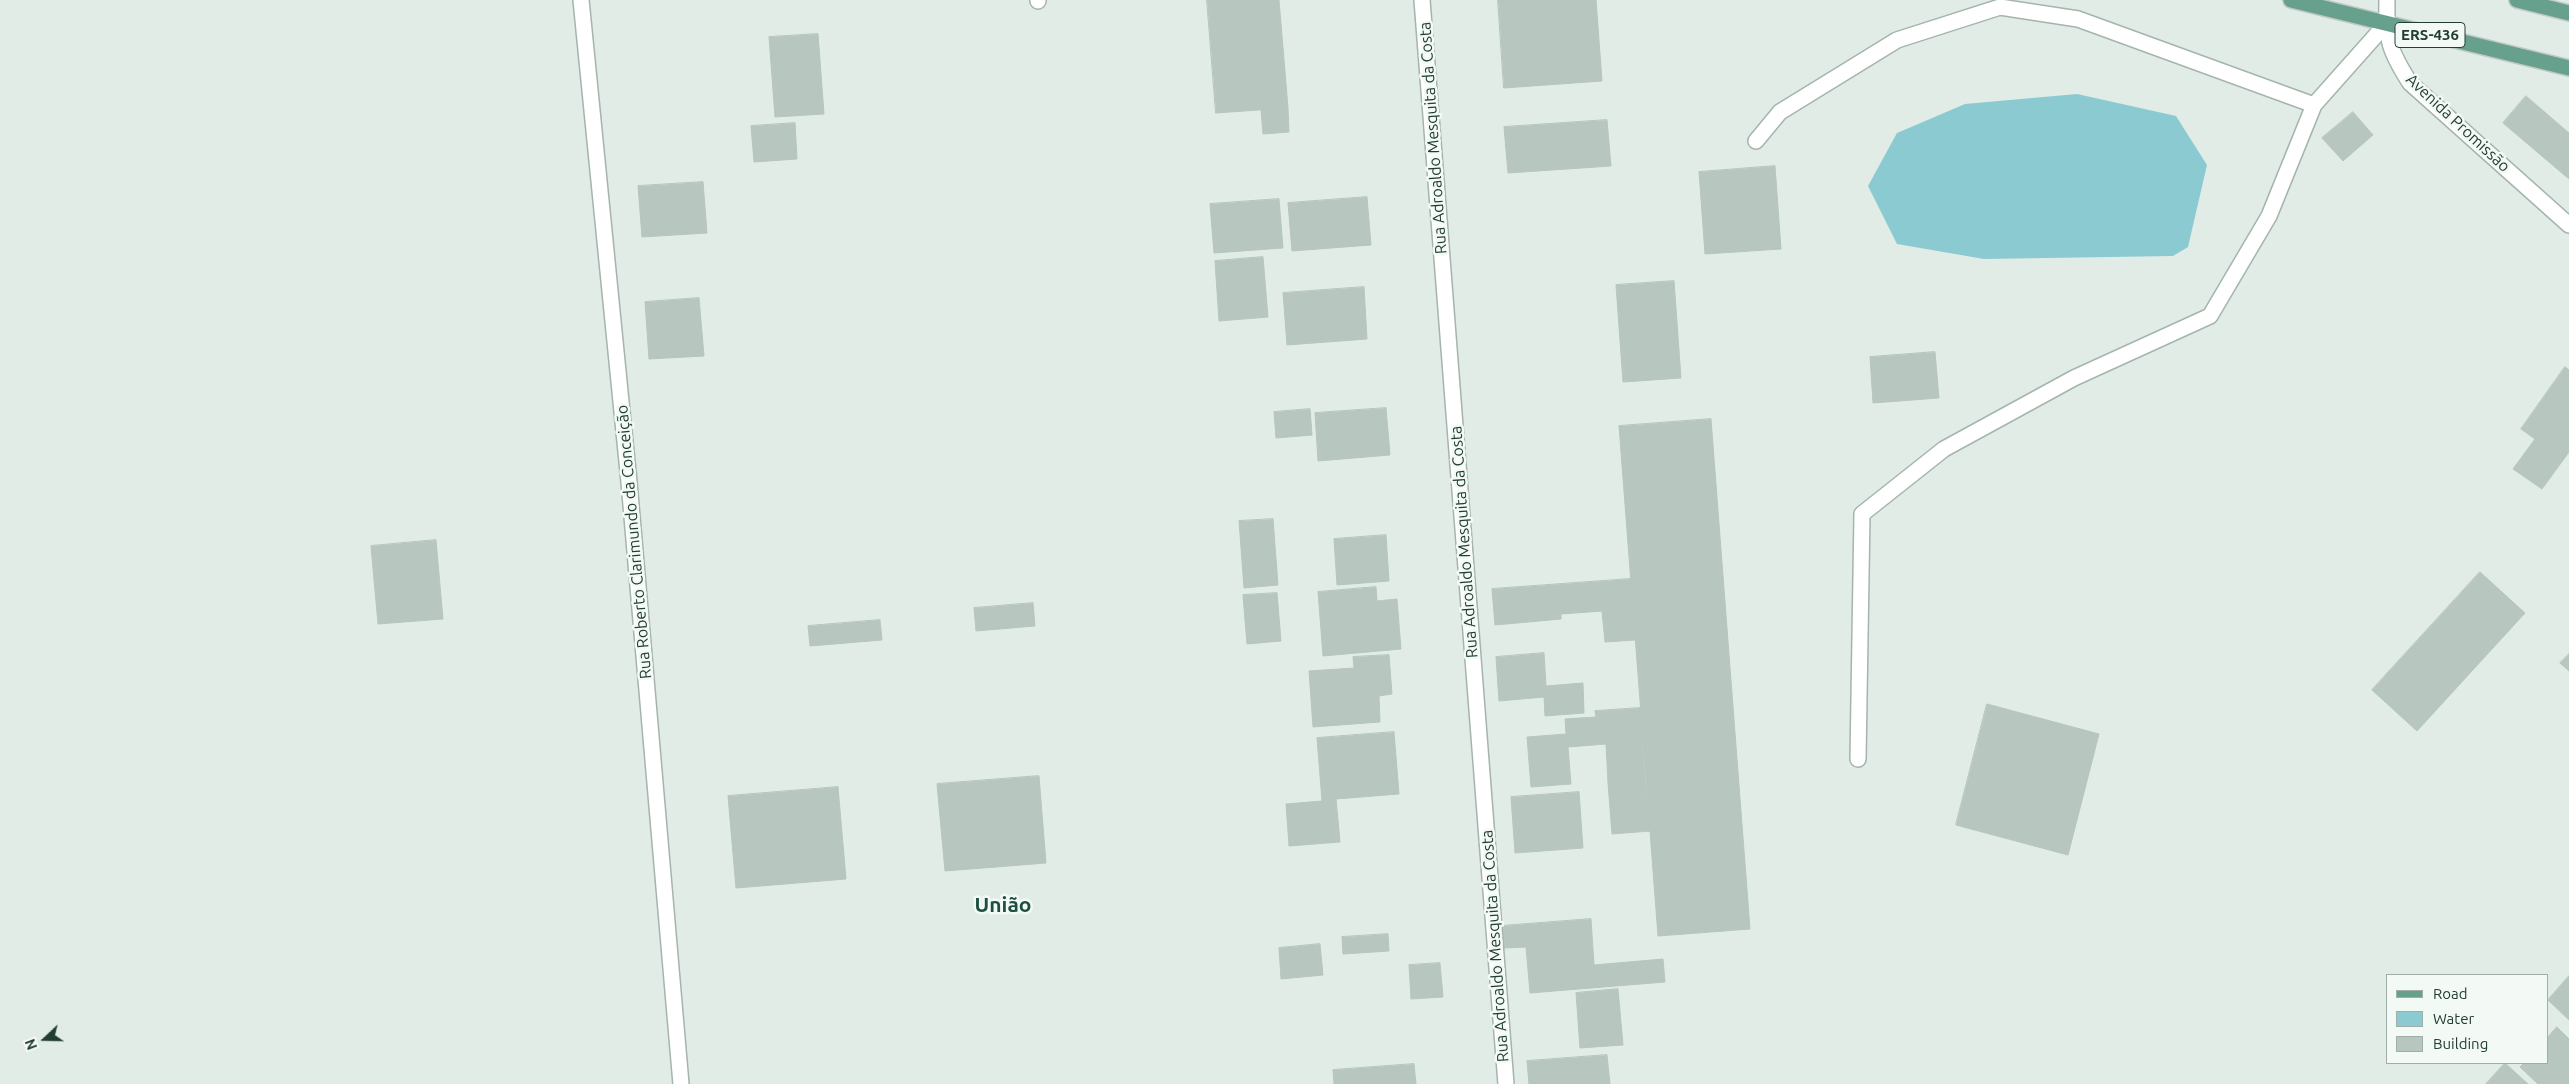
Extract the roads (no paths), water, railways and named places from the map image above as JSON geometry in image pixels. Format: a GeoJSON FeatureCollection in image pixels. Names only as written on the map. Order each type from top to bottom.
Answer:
{"type":"FeatureCollection","features":[{"type":"Feature","properties":{"kind":"main road","name":"ERS-436"},"geometry":{"type":"LineString","coordinates":[[2291,0],[2569,68]]}},
{"type":"Feature","properties":{"kind":"main road"},"geometry":{"type":"LineString","coordinates":[[2517,0],[2569,13]]}},
{"type":"Feature","properties":{"kind":"street","name":"Rua Roberto Clarimundo da Conceição"},"geometry":{"type":"LineString","coordinates":[[581,0],[628,473],[681,1084]]}},
{"type":"Feature","properties":{"kind":"street","name":"Rua Adroaldo Mesquita da Costa"},"geometry":{"type":"LineString","coordinates":[[1422,0],[1506,1084]]}},
{"type":"Feature","properties":{"kind":"street","name":"Avenida Promissão"},"geometry":{"type":"LineString","coordinates":[[2387,0],[2386,24],[2392,54],[2410,83],[2569,225]]}},
{"type":"Feature","properties":{"kind":"street"},"geometry":{"type":"LineString","coordinates":[[1756,140],[1780,112],[1897,40],[2000,7],[2078,19],[2314,105]]}},
{"type":"Feature","properties":{"kind":"street"},"geometry":{"type":"LineString","coordinates":[[1858,759],[1862,514],[1944,449],[2074,378],[2210,316],[2269,216],[2314,105],[2386,24]]}},
{"type":"Feature","properties":{"kind":"water"},"geometry":{"type":"Polygon","coordinates":[[[2077,94],[2176,116],[2207,165],[2188,247],[2173,256],[1984,259],[1897,244],[1868,186],[1897,133],[1965,104],[2077,94]]]}},
{"type":"Feature","properties":{"kind":"district","name":"União"},"geometry":{"type":"Point","coordinates":[1003,905]}}]}
